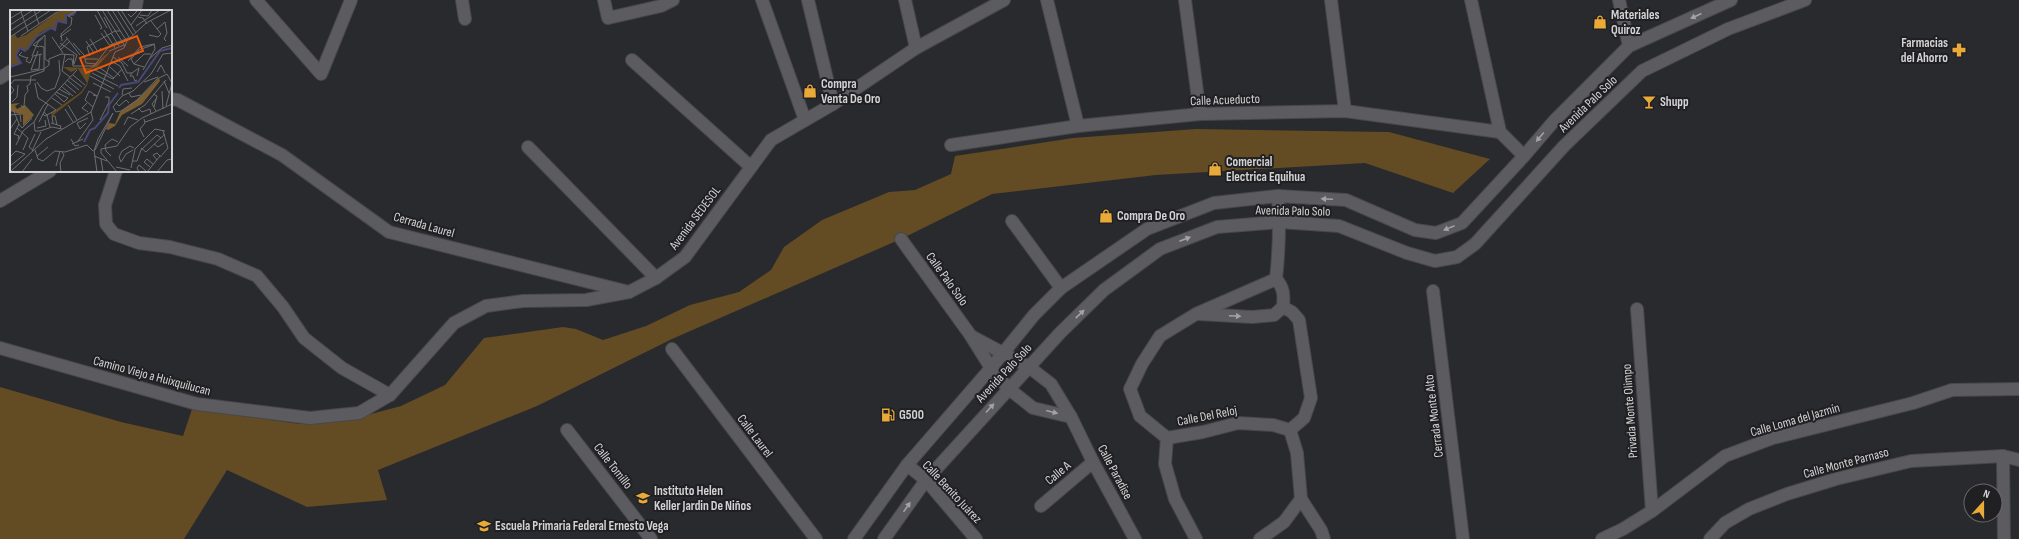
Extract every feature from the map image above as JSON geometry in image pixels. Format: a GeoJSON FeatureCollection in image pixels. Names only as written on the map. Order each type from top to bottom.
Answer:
{"type":"FeatureCollection","features":[{"type":"Feature","properties":{"kind":"street"},"geometry":{"type":"LineString","coordinates":[[136,10],[137,0]]}},
{"type":"Feature","properties":{"kind":"street"},"geometry":{"type":"LineString","coordinates":[[256,0],[321,74],[340,32],[351,0]]}},
{"type":"Feature","properties":{"kind":"street"},"geometry":{"type":"LineString","coordinates":[[462,0],[465,19]]}},
{"type":"Feature","properties":{"kind":"street"},"geometry":{"type":"LineString","coordinates":[[604,0],[608,18],[661,6],[673,0]]}},
{"type":"Feature","properties":{"kind":"street"},"geometry":{"type":"LineString","coordinates":[[762,0],[805,120]]}},
{"type":"Feature","properties":{"kind":"street"},"geometry":{"type":"LineString","coordinates":[[808,0],[833,104]]}},
{"type":"Feature","properties":{"kind":"street"},"geometry":{"type":"LineString","coordinates":[[905,0],[916,48]]}},
{"type":"Feature","properties":{"kind":"street","name":"Avenida SEDESOL"},"geometry":{"type":"LineString","coordinates":[[390,395],[454,323],[486,306],[523,301],[586,300],[629,292],[656,278],[685,257],[771,140],[833,104],[916,48],[1004,0]]}},
{"type":"Feature","properties":{"kind":"street"},"geometry":{"type":"LineString","coordinates":[[1047,0],[1078,126]]}},
{"type":"Feature","properties":{"kind":"street"},"geometry":{"type":"LineString","coordinates":[[1185,0],[1200,114]]}},
{"type":"Feature","properties":{"kind":"street"},"geometry":{"type":"LineString","coordinates":[[1331,0],[1345,111]]}},
{"type":"Feature","properties":{"kind":"street"},"geometry":{"type":"LineString","coordinates":[[1471,0],[1500,132],[1524,156]]}},
{"type":"Feature","properties":{"kind":"street"},"geometry":{"type":"LineString","coordinates":[[1619,0],[1629,46]]}},
{"type":"Feature","properties":{"kind":"street","name":"Avenida Palo Solo"},"geometry":{"type":"LineString","coordinates":[[854,539],[907,465],[991,368],[1002,352],[1034,315],[1061,288],[1147,229],[1214,203],[1278,196],[1346,200],[1415,230],[1436,233],[1462,223],[1554,121],[1629,46],[1731,0]]}},
{"type":"Feature","properties":{"kind":"street","name":"Avenida Palo Solo"},"geometry":{"type":"LineString","coordinates":[[884,539],[926,480],[1008,388],[1060,333],[1104,290],[1160,249],[1217,227],[1280,222],[1339,226],[1407,253],[1436,260],[1457,257],[1475,244],[1564,146],[1642,71],[1728,29],[1805,0]]}},
{"type":"Feature","properties":{"kind":"street"},"geometry":{"type":"LineString","coordinates":[[632,60],[751,167]]}},
{"type":"Feature","properties":{"kind":"street"},"geometry":{"type":"LineString","coordinates":[[0,78],[10,72]]}},
{"type":"Feature","properties":{"kind":"street","name":"Cerrada Laurel"},"geometry":{"type":"LineString","coordinates":[[172,99],[178,100],[282,155],[389,232],[629,292]]}},
{"type":"Feature","properties":{"kind":"street","name":"Calle Acueducto"},"geometry":{"type":"LineString","coordinates":[[951,145],[1078,126],[1200,114],[1345,111],[1500,132]]}},
{"type":"Feature","properties":{"kind":"street"},"geometry":{"type":"LineString","coordinates":[[528,147],[656,278]]}},
{"type":"Feature","properties":{"kind":"street"},"geometry":{"type":"LineString","coordinates":[[0,201],[48,172]]}},
{"type":"Feature","properties":{"kind":"street"},"geometry":{"type":"LineString","coordinates":[[116,172],[105,205],[106,224],[114,234],[138,243],[170,247],[218,259],[256,276],[283,307],[304,338],[342,368],[390,395]]}},
{"type":"Feature","properties":{"kind":"street"},"geometry":{"type":"LineString","coordinates":[[1278,196],[1280,222],[1279,257],[1276,279],[1282,286],[1283,307]]}},
{"type":"Feature","properties":{"kind":"street"},"geometry":{"type":"LineString","coordinates":[[1012,221],[1061,288]]}},
{"type":"Feature","properties":{"kind":"street","name":"Calle Palo Solo"},"geometry":{"type":"LineString","coordinates":[[900,239],[971,336],[991,368],[1008,388]]}},
{"type":"Feature","properties":{"kind":"street","name":"Calle Del Reloj"},"geometry":{"type":"LineString","coordinates":[[1276,279],[1196,314],[1160,336],[1142,364],[1130,389],[1140,416],[1167,438],[1203,432],[1238,423],[1273,425],[1290,430]]}},
{"type":"Feature","properties":{"kind":"street","name":"Cerrada Monte Alto"},"geometry":{"type":"LineString","coordinates":[[1433,291],[1463,539]]}},
{"type":"Feature","properties":{"kind":"street"},"geometry":{"type":"LineString","coordinates":[[1196,314],[1252,317],[1274,315],[1283,307]]}},
{"type":"Feature","properties":{"kind":"street"},"geometry":{"type":"LineString","coordinates":[[1283,307],[1292,312],[1299,320],[1311,398],[1304,418],[1290,430],[1297,453],[1301,498],[1321,530],[1324,539]]}},
{"type":"Feature","properties":{"kind":"street","name":"Privada Monte Olimpo"},"geometry":{"type":"LineString","coordinates":[[1636,309],[1652,511]]}},
{"type":"Feature","properties":{"kind":"street","name":"Calle Palo Solo"},"geometry":{"type":"LineString","coordinates":[[971,336],[1002,352]]}},
{"type":"Feature","properties":{"kind":"street","name":"Camino Viejo a Huixquilucan"},"geometry":{"type":"LineString","coordinates":[[0,348],[197,404],[310,418],[359,413],[390,395]]}},
{"type":"Feature","properties":{"kind":"street","name":"Calle Laurel"},"geometry":{"type":"LineString","coordinates":[[672,349],[816,539]]}},
{"type":"Feature","properties":{"kind":"street","name":"Calle Paradise"},"geometry":{"type":"LineString","coordinates":[[1002,352],[1029,367],[1051,384],[1071,417],[1093,462],[1135,539]]}},
{"type":"Feature","properties":{"kind":"street"},"geometry":{"type":"LineString","coordinates":[[1008,388],[1033,408],[1071,417]]}},
{"type":"Feature","properties":{"kind":"street","name":"Calle Loma del Jazmín"},"geometry":{"type":"LineString","coordinates":[[1602,539],[1623,529],[1652,511],[1725,456],[1773,438],[1913,403],[1952,390],[2019,389]]}},
{"type":"Feature","properties":{"kind":"street","name":"Calle Tomillo"},"geometry":{"type":"LineString","coordinates":[[567,430],[651,539]]}},
{"type":"Feature","properties":{"kind":"street"},"geometry":{"type":"LineString","coordinates":[[1167,438],[1165,464],[1175,499],[1196,539]]}},
{"type":"Feature","properties":{"kind":"street"},"geometry":{"type":"LineString","coordinates":[[2003,456],[2004,539]]}},
{"type":"Feature","properties":{"kind":"street","name":"Calle Monte Parnaso"},"geometry":{"type":"LineString","coordinates":[[1710,539],[1725,523],[1749,509],[1787,494],[1836,479],[1911,461],[2003,456],[2019,460]]}},
{"type":"Feature","properties":{"kind":"street","name":"Calle A"},"geometry":{"type":"LineString","coordinates":[[1041,506],[1093,462]]}},
{"type":"Feature","properties":{"kind":"street","name":"Calle Benito Juárez"},"geometry":{"type":"LineString","coordinates":[[907,465],[926,480],[976,539]]}},
{"type":"Feature","properties":{"kind":"street"},"geometry":{"type":"LineString","coordinates":[[1260,539],[1284,522],[1301,498]]}},
{"type":"Feature","properties":{"kind":"shaded area"},"geometry":{"type":"Polygon","coordinates":[[[1196,129],[1389,132],[1490,159],[1453,193],[1365,163],[1156,175],[992,194],[901,239],[672,339],[537,406],[378,470],[387,500],[307,507],[227,470],[184,539],[0,539],[0,387],[121,422],[183,436],[192,409],[300,424],[356,418],[401,406],[445,385],[484,338],[563,327],[576,329],[603,340],[646,326],[690,305],[739,292],[771,270],[784,247],[822,220],[889,192],[915,190],[951,174],[955,156],[1073,138],[1196,129]]]}},
{"type":"Feature","properties":{"kind":"place","name":"Materiales Quiroz"},"geometry":{"type":"Point","coordinates":[1600,22]}},
{"type":"Feature","properties":{"kind":"place","name":"Farmacias del Ahorro"},"geometry":{"type":"Point","coordinates":[1959,50]}},
{"type":"Feature","properties":{"kind":"place","name":"Compra Venta De Oro"},"geometry":{"type":"Point","coordinates":[810,91]}},
{"type":"Feature","properties":{"kind":"place","name":"Shupp"},"geometry":{"type":"Point","coordinates":[1649,102]}},
{"type":"Feature","properties":{"kind":"place","name":"Comercial Electrica Equihua"},"geometry":{"type":"Point","coordinates":[1215,169]}},
{"type":"Feature","properties":{"kind":"place","name":"Compra De Oro"},"geometry":{"type":"Point","coordinates":[1106,216]}},
{"type":"Feature","properties":{"kind":"place","name":"G500"},"geometry":{"type":"Point","coordinates":[888,415]}},
{"type":"Feature","properties":{"kind":"place","name":"Instituto Helen Keller Jardin De Niños"},"geometry":{"type":"Point","coordinates":[643,498]}},
{"type":"Feature","properties":{"kind":"place","name":"Escuela Primaria Federal Ernesto Vega"},"geometry":{"type":"Point","coordinates":[484,526]}}]}
